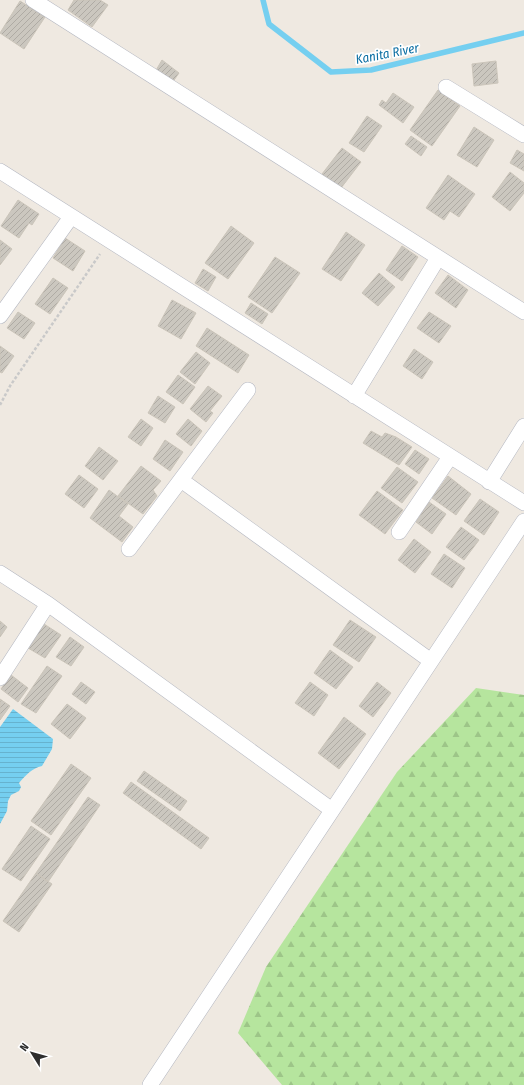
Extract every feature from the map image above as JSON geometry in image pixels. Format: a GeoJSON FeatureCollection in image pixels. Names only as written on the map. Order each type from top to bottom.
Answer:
{"type":"FeatureCollection","features":[{"type":"Feature","properties":{"kind":"street"},"geometry":{"type":"LineString","coordinates":[[33,0],[524,312]]}},
{"type":"Feature","properties":{"kind":"street"},"geometry":{"type":"LineString","coordinates":[[446,87],[524,135]]}},
{"type":"Feature","properties":{"kind":"street"},"geometry":{"type":"LineString","coordinates":[[0,171],[524,504]]}},
{"type":"Feature","properties":{"kind":"street"},"geometry":{"type":"LineString","coordinates":[[0,316],[71,217]]}},
{"type":"Feature","properties":{"kind":"street"},"geometry":{"type":"LineString","coordinates":[[354,396],[438,258]]}},
{"type":"Feature","properties":{"kind":"street"},"geometry":{"type":"LineString","coordinates":[[129,549],[248,390]]}},
{"type":"Feature","properties":{"kind":"street"},"geometry":{"type":"LineString","coordinates":[[489,482],[524,426]]}},
{"type":"Feature","properties":{"kind":"street"},"geometry":{"type":"LineString","coordinates":[[399,532],[450,457]]}},
{"type":"Feature","properties":{"kind":"street"},"geometry":{"type":"LineString","coordinates":[[180,480],[431,661]]}},
{"type":"Feature","properties":{"kind":"street"},"geometry":{"type":"LineString","coordinates":[[150,1085],[524,521]]}},
{"type":"Feature","properties":{"kind":"street"},"geometry":{"type":"LineString","coordinates":[[0,573],[48,604],[332,810]]}},
{"type":"Feature","properties":{"kind":"street"},"geometry":{"type":"LineString","coordinates":[[0,678],[48,604]]}},
{"type":"Feature","properties":{"kind":"path"},"geometry":{"type":"LineString","coordinates":[[0,405],[10,386],[110,241]]}},
{"type":"Feature","properties":{"kind":"green space"},"geometry":{"type":"Polygon","coordinates":[[[476,688],[524,695],[524,1085],[282,1085],[238,1033],[266,967],[397,772],[476,688]]]}},
{"type":"Feature","properties":{"kind":"water"},"geometry":{"type":"Polygon","coordinates":[[[13,709],[53,739],[52,749],[42,766],[32,770],[19,783],[21,787],[19,791],[11,795],[8,801],[7,811],[0,824],[0,727],[13,709]]]}},
{"type":"Feature","properties":{"kind":"building"},"geometry":{"type":"Polygon","coordinates":[[[74,0],[100,0],[108,5],[92,27],[68,10],[74,0]]]}},
{"type":"Feature","properties":{"kind":"building"},"geometry":{"type":"Polygon","coordinates":[[[20,1],[45,17],[24,49],[0,33],[20,1]]]}},
{"type":"Feature","properties":{"kind":"building"},"geometry":{"type":"Polygon","coordinates":[[[162,60],[179,73],[172,83],[155,72],[162,60]]]}},
{"type":"Feature","properties":{"kind":"building"},"geometry":{"type":"Polygon","coordinates":[[[496,61],[498,83],[474,86],[472,64],[496,61]]]}},
{"type":"Feature","properties":{"kind":"building"},"geometry":{"type":"Polygon","coordinates":[[[438,90],[460,106],[432,146],[410,130],[438,90]]]}},
{"type":"Feature","properties":{"kind":"building"},"geometry":{"type":"Polygon","coordinates":[[[393,93],[414,107],[403,123],[379,105],[382,100],[386,103],[393,93]]]}},
{"type":"Feature","properties":{"kind":"building"},"geometry":{"type":"Polygon","coordinates":[[[367,116],[382,126],[364,152],[349,143],[367,116]]]}},
{"type":"Feature","properties":{"kind":"building"},"geometry":{"type":"Polygon","coordinates":[[[474,127],[494,140],[477,167],[457,155],[474,127]]]}},
{"type":"Feature","properties":{"kind":"building"},"geometry":{"type":"Polygon","coordinates":[[[411,136],[427,147],[421,156],[405,144],[411,136]]]}},
{"type":"Feature","properties":{"kind":"building"},"geometry":{"type":"Polygon","coordinates":[[[342,148],[361,162],[341,188],[322,174],[342,148]]]}},
{"type":"Feature","properties":{"kind":"building"},"geometry":{"type":"Polygon","coordinates":[[[517,150],[524,154],[524,171],[510,163],[517,150]]]}},
{"type":"Feature","properties":{"kind":"building"},"geometry":{"type":"Polygon","coordinates":[[[510,172],[524,183],[524,193],[510,211],[492,197],[510,172]]]}},
{"type":"Feature","properties":{"kind":"building"},"geometry":{"type":"Polygon","coordinates":[[[448,175],[475,194],[459,217],[450,211],[444,220],[426,208],[448,175]]]}},
{"type":"Feature","properties":{"kind":"building"},"geometry":{"type":"Polygon","coordinates":[[[18,200],[39,214],[32,225],[29,223],[19,238],[1,226],[18,200]]]}},
{"type":"Feature","properties":{"kind":"building"},"geometry":{"type":"Polygon","coordinates":[[[231,226],[254,243],[228,279],[205,263],[231,226]]]}},
{"type":"Feature","properties":{"kind":"building"},"geometry":{"type":"Polygon","coordinates":[[[346,232],[365,245],[341,281],[322,269],[346,232]]]}},
{"type":"Feature","properties":{"kind":"building"},"geometry":{"type":"Polygon","coordinates":[[[65,238],[85,251],[73,271],[53,258],[65,238]]]}},
{"type":"Feature","properties":{"kind":"building"},"geometry":{"type":"Polygon","coordinates":[[[0,240],[12,249],[0,265],[0,240]]]}},
{"type":"Feature","properties":{"kind":"building"},"geometry":{"type":"Polygon","coordinates":[[[402,246],[418,257],[402,281],[386,270],[402,246]]]}},
{"type":"Feature","properties":{"kind":"building"},"geometry":{"type":"Polygon","coordinates":[[[275,257],[300,273],[272,313],[248,297],[275,257]]]}},
{"type":"Feature","properties":{"kind":"building"},"geometry":{"type":"Polygon","coordinates":[[[203,269],[216,277],[208,291],[195,283],[203,269]]]}},
{"type":"Feature","properties":{"kind":"building"},"geometry":{"type":"Polygon","coordinates":[[[379,273],[395,287],[378,306],[362,293],[379,273]]]}},
{"type":"Feature","properties":{"kind":"building"},"geometry":{"type":"Polygon","coordinates":[[[448,275],[468,290],[456,308],[435,293],[448,275]]]}},
{"type":"Feature","properties":{"kind":"building"},"geometry":{"type":"Polygon","coordinates":[[[53,278],[68,288],[50,314],[35,304],[53,278]]]}},
{"type":"Feature","properties":{"kind":"building"},"geometry":{"type":"Polygon","coordinates":[[[172,300],[196,313],[181,339],[158,326],[172,300]]]}},
{"type":"Feature","properties":{"kind":"building"},"geometry":{"type":"Polygon","coordinates":[[[251,303],[268,314],[262,324],[245,313],[251,303]]]}},
{"type":"Feature","properties":{"kind":"building"},"geometry":{"type":"Polygon","coordinates":[[[18,312],[35,323],[24,339],[7,328],[18,312]]]}},
{"type":"Feature","properties":{"kind":"building"},"geometry":{"type":"Polygon","coordinates":[[[429,312],[451,326],[439,343],[417,328],[429,312]]]}},
{"type":"Feature","properties":{"kind":"building"},"geometry":{"type":"Polygon","coordinates":[[[207,328],[249,355],[238,373],[196,346],[207,328]]]}},
{"type":"Feature","properties":{"kind":"building"},"geometry":{"type":"Polygon","coordinates":[[[0,346],[14,356],[2,373],[0,372],[0,346]]]}},
{"type":"Feature","properties":{"kind":"building"},"geometry":{"type":"Polygon","coordinates":[[[414,349],[433,362],[422,379],[403,366],[414,349]]]}},
{"type":"Feature","properties":{"kind":"building"},"geometry":{"type":"Polygon","coordinates":[[[196,352],[210,363],[195,384],[180,372],[196,352]]]}},
{"type":"Feature","properties":{"kind":"building"},"geometry":{"type":"Polygon","coordinates":[[[178,375],[195,387],[183,404],[166,392],[178,375]]]}},
{"type":"Feature","properties":{"kind":"building"},"geometry":{"type":"Polygon","coordinates":[[[208,386],[222,396],[210,411],[213,413],[206,422],[190,409],[208,386]]]}},
{"type":"Feature","properties":{"kind":"building"},"geometry":{"type":"Polygon","coordinates":[[[158,396],[175,407],[165,423],[148,413],[158,396]]]}},
{"type":"Feature","properties":{"kind":"building"},"geometry":{"type":"Polygon","coordinates":[[[141,419],[153,428],[141,446],[128,437],[141,419]]]}},
{"type":"Feature","properties":{"kind":"building"},"geometry":{"type":"Polygon","coordinates":[[[188,419],[202,431],[191,446],[176,434],[188,419]]]}},
{"type":"Feature","properties":{"kind":"building"},"geometry":{"type":"Polygon","coordinates":[[[371,431],[382,437],[385,433],[396,437],[412,447],[399,465],[363,443],[371,431]]]}},
{"type":"Feature","properties":{"kind":"building"},"geometry":{"type":"Polygon","coordinates":[[[165,440],[183,452],[170,471],[153,459],[165,440]]]}},
{"type":"Feature","properties":{"kind":"building"},"geometry":{"type":"Polygon","coordinates":[[[99,447],[118,461],[103,480],[85,466],[99,447]]]}},
{"type":"Feature","properties":{"kind":"building"},"geometry":{"type":"Polygon","coordinates":[[[415,450],[429,459],[419,474],[405,464],[415,450]]]}},
{"type":"Feature","properties":{"kind":"building"},"geometry":{"type":"Polygon","coordinates":[[[141,466],[161,481],[153,490],[157,496],[143,514],[118,496],[141,466]]]}},
{"type":"Feature","properties":{"kind":"building"},"geometry":{"type":"Polygon","coordinates":[[[397,467],[418,482],[402,503],[381,488],[397,467]]]}},
{"type":"Feature","properties":{"kind":"building"},"geometry":{"type":"Polygon","coordinates":[[[79,475],[98,489],[84,508],[65,494],[79,475]]]}},
{"type":"Feature","properties":{"kind":"building"},"geometry":{"type":"Polygon","coordinates":[[[448,476],[471,494],[456,515],[432,498],[448,476]]]}},
{"type":"Feature","properties":{"kind":"building"},"geometry":{"type":"Polygon","coordinates":[[[109,490],[128,504],[119,516],[133,527],[122,542],[90,518],[109,490]]]}},
{"type":"Feature","properties":{"kind":"building"},"geometry":{"type":"Polygon","coordinates":[[[377,491],[403,510],[385,534],[359,515],[377,491]]]}},
{"type":"Feature","properties":{"kind":"building"},"geometry":{"type":"Polygon","coordinates":[[[480,499],[499,512],[484,535],[464,521],[480,499]]]}},
{"type":"Feature","properties":{"kind":"building"},"geometry":{"type":"Polygon","coordinates":[[[429,502],[446,514],[432,534],[416,522],[429,502]]]}},
{"type":"Feature","properties":{"kind":"building"},"geometry":{"type":"Polygon","coordinates":[[[461,527],[479,540],[464,560],[446,547],[461,527]]]}},
{"type":"Feature","properties":{"kind":"building"},"geometry":{"type":"Polygon","coordinates":[[[414,539],[431,552],[415,573],[398,560],[414,539]]]}},
{"type":"Feature","properties":{"kind":"building"},"geometry":{"type":"Polygon","coordinates":[[[444,554],[465,568],[452,588],[431,574],[444,554]]]}},
{"type":"Feature","properties":{"kind":"building"},"geometry":{"type":"Polygon","coordinates":[[[350,620],[376,637],[359,662],[333,645],[350,620]]]}},
{"type":"Feature","properties":{"kind":"building"},"geometry":{"type":"Polygon","coordinates":[[[0,621],[7,627],[0,637],[0,621]]]}},
{"type":"Feature","properties":{"kind":"building"},"geometry":{"type":"Polygon","coordinates":[[[44,624],[61,635],[45,658],[28,648],[44,624]]]}},
{"type":"Feature","properties":{"kind":"building"},"geometry":{"type":"Polygon","coordinates":[[[70,637],[84,647],[71,666],[56,657],[70,637]]]}},
{"type":"Feature","properties":{"kind":"building"},"geometry":{"type":"Polygon","coordinates":[[[330,650],[353,667],[336,689],[314,673],[330,650]]]}},
{"type":"Feature","properties":{"kind":"building"},"geometry":{"type":"Polygon","coordinates":[[[47,666],[62,676],[36,713],[21,704],[47,666]]]}},
{"type":"Feature","properties":{"kind":"building"},"geometry":{"type":"Polygon","coordinates":[[[11,675],[28,688],[18,702],[1,689],[11,675]]]}},
{"type":"Feature","properties":{"kind":"building"},"geometry":{"type":"Polygon","coordinates":[[[81,682],[95,692],[86,704],[72,694],[81,682]]]}},
{"type":"Feature","properties":{"kind":"building"},"geometry":{"type":"Polygon","coordinates":[[[310,682],[328,695],[314,716],[295,703],[310,682]]]}},
{"type":"Feature","properties":{"kind":"building"},"geometry":{"type":"Polygon","coordinates":[[[377,682],[391,693],[373,717],[359,706],[377,682]]]}},
{"type":"Feature","properties":{"kind":"building"},"geometry":{"type":"Polygon","coordinates":[[[0,699],[10,706],[0,720],[0,699]]]}},
{"type":"Feature","properties":{"kind":"building"},"geometry":{"type":"Polygon","coordinates":[[[67,704],[86,718],[70,739],[51,724],[67,704]]]}},
{"type":"Feature","properties":{"kind":"building"},"geometry":{"type":"Polygon","coordinates":[[[344,717],[366,734],[339,769],[318,753],[344,717]]]}},
{"type":"Feature","properties":{"kind":"building"},"geometry":{"type":"Polygon","coordinates":[[[71,764],[91,778],[51,835],[31,821],[71,764]]]}},
{"type":"Feature","properties":{"kind":"building"},"geometry":{"type":"Polygon","coordinates":[[[144,771],[187,801],[180,811],[137,781],[144,771]]]}},
{"type":"Feature","properties":{"kind":"building"},"geometry":{"type":"Polygon","coordinates":[[[131,782],[209,838],[201,849],[123,793],[131,782]]]}},
{"type":"Feature","properties":{"kind":"building"},"geometry":{"type":"Polygon","coordinates":[[[88,797],[100,805],[48,882],[36,873],[88,797]]]}},
{"type":"Feature","properties":{"kind":"building"},"geometry":{"type":"Polygon","coordinates":[[[31,826],[50,839],[21,881],[2,869],[31,826]]]}},
{"type":"Feature","properties":{"kind":"building"},"geometry":{"type":"Polygon","coordinates":[[[36,873],[52,884],[19,932],[3,921],[36,873]]]}},
{"type":"Feature","properties":{"kind":"waterway","name":"Kanita River"},"geometry":{"type":"LineString","coordinates":[[263,0],[269,24],[331,72],[371,70],[524,33]]}}]}
